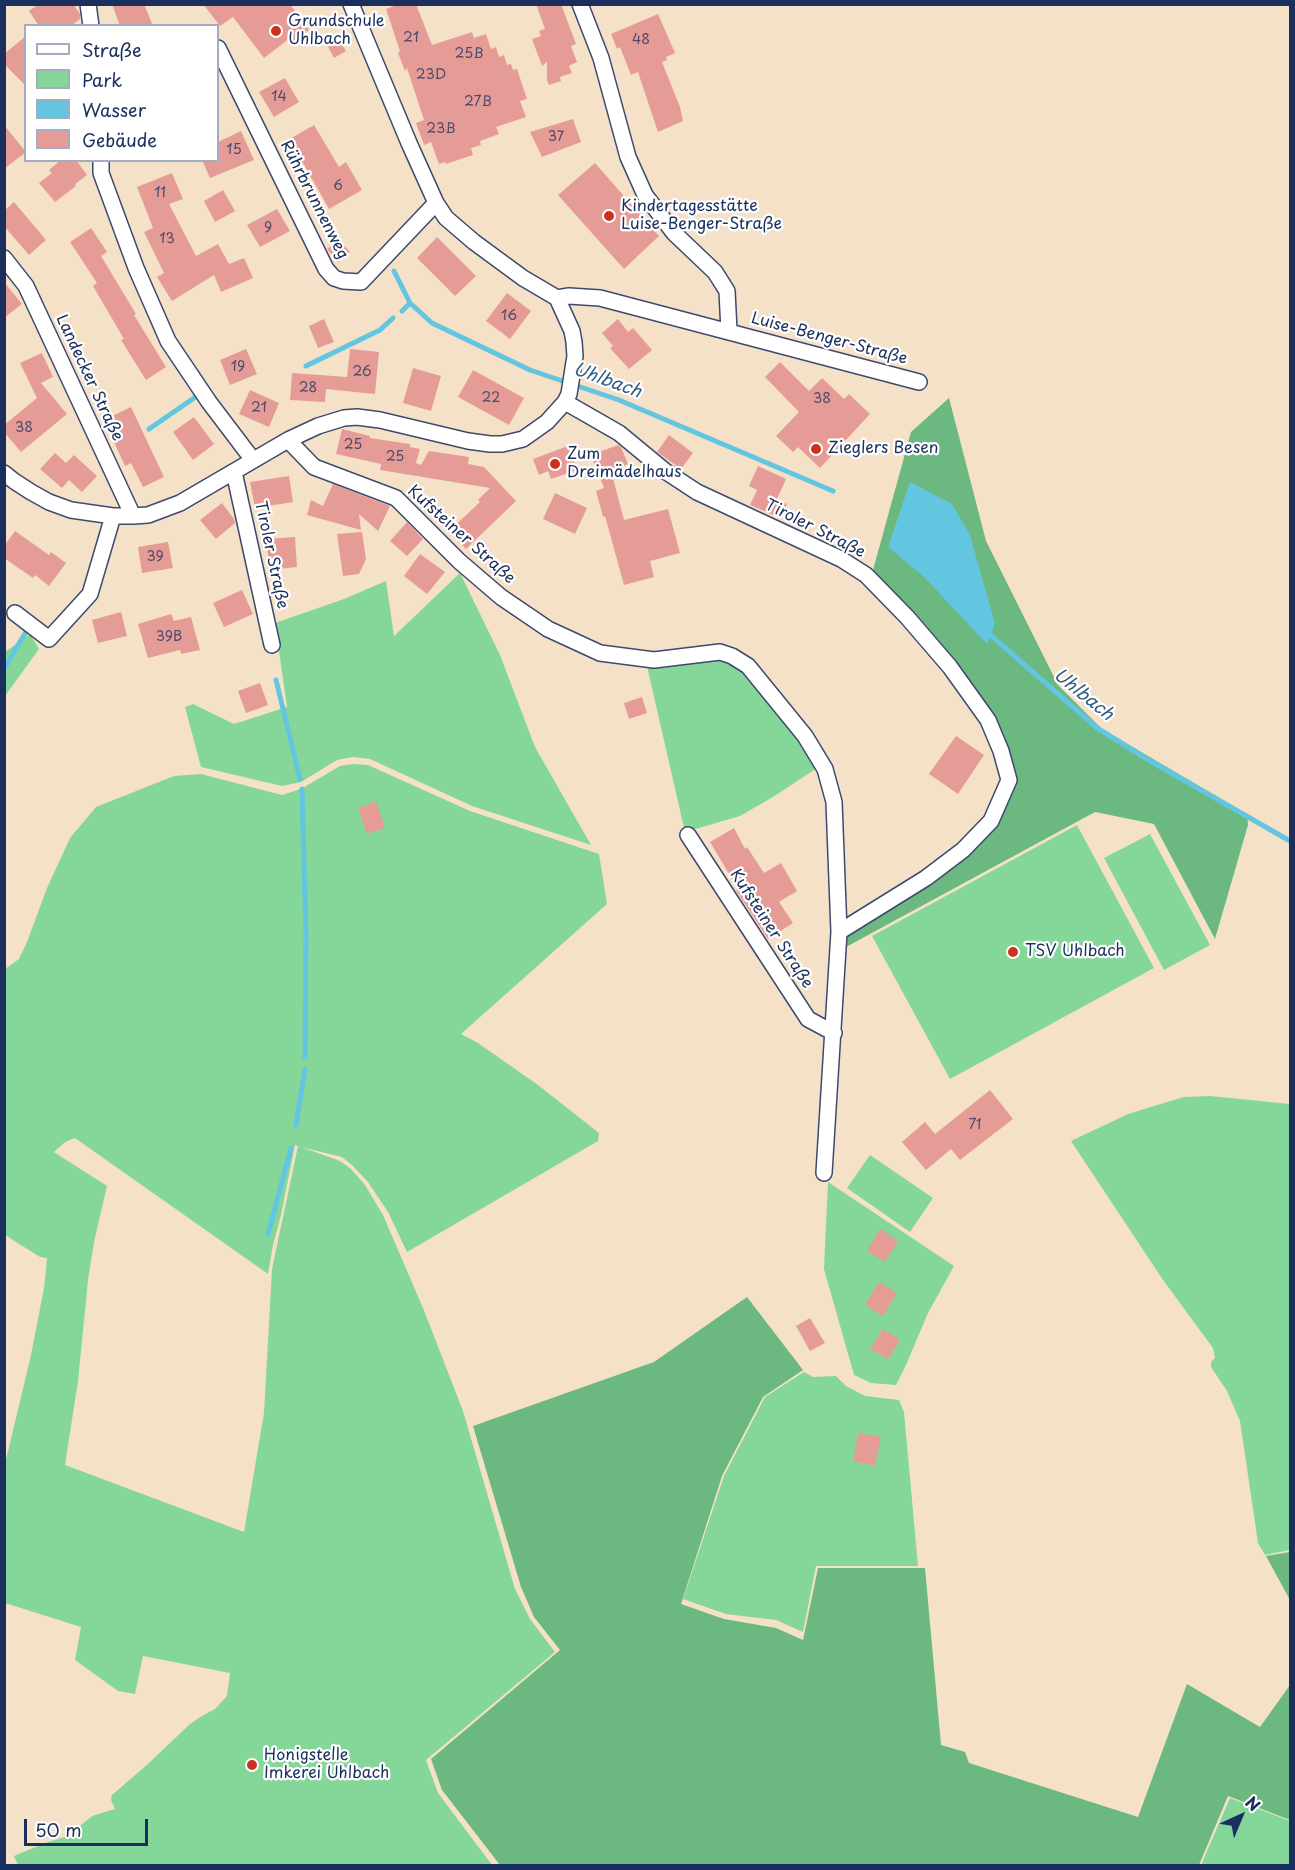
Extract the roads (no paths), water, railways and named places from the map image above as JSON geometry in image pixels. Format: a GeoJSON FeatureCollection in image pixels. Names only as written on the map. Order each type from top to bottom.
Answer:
{"type":"FeatureCollection","features":[{"type":"Feature","properties":{"kind":"street"},"geometry":{"type":"LineString","coordinates":[[88,4],[91,24]]}},
{"type":"Feature","properties":{"kind":"street"},"geometry":{"type":"LineString","coordinates":[[4,473],[49,502],[71,510],[113,516],[148,515],[180,503],[288,440],[330,421],[357,417],[380,420],[468,441],[502,444],[523,439],[536,431],[547,422],[567,398],[573,373],[574,342],[572,331],[557,298],[523,278],[446,218],[436,203],[409,143],[351,4]]}},
{"type":"Feature","properties":{"kind":"street","name":"Luise-Benger-Straße"},"geometry":{"type":"LineString","coordinates":[[580,4],[601,58],[628,157],[645,195],[674,233],[715,272],[727,291],[729,332]]}},
{"type":"Feature","properties":{"kind":"street","name":"Rührbrunnenweg"},"geometry":{"type":"LineString","coordinates":[[219,50],[326,269],[334,278],[352,283],[361,282],[436,203]]}},
{"type":"Feature","properties":{"kind":"street"},"geometry":{"type":"LineString","coordinates":[[101,162],[101,173],[136,268],[168,340],[209,402],[253,460]]}},
{"type":"Feature","properties":{"kind":"street","name":"Landecker Straße"},"geometry":{"type":"LineString","coordinates":[[4,258],[26,286],[133,516]]}},
{"type":"Feature","properties":{"kind":"street","name":"Luise-Benger-Straße"},"geometry":{"type":"LineString","coordinates":[[557,298],[569,296],[600,298],[919,382]]}},
{"type":"Feature","properties":{"kind":"street","name":"Tiroler Straße"},"geometry":{"type":"LineString","coordinates":[[567,398],[619,432],[665,471],[697,492],[841,559],[866,575],[908,617],[950,667],[987,720],[1001,751],[1009,780],[992,821],[963,850],[926,878],[839,932]]}},
{"type":"Feature","properties":{"kind":"street","name":"Kufsteiner Straße"},"geometry":{"type":"LineString","coordinates":[[288,440],[314,467],[396,498],[459,561],[501,597],[548,629],[600,653],[654,660],[720,652],[732,656],[748,666],[806,736],[825,769],[834,802],[839,932],[824,1173]]}},
{"type":"Feature","properties":{"kind":"street","name":"Tiroler Straße"},"geometry":{"type":"LineString","coordinates":[[234,472],[272,645]]}},
{"type":"Feature","properties":{"kind":"street"},"geometry":{"type":"LineString","coordinates":[[15,613],[49,639],[90,594],[113,516]]}},
{"type":"Feature","properties":{"kind":"street","name":"Kufsteiner Straße"},"geometry":{"type":"LineString","coordinates":[[688,835],[808,1018],[834,1033]]}},
{"type":"Feature","properties":{"kind":"water"},"geometry":{"type":"Polygon","coordinates":[[[910,482],[952,504],[970,535],[995,624],[987,644],[924,577],[888,547],[910,482]]]}},
{"type":"Feature","properties":{"kind":"waterway","name":"Uhlbach"},"geometry":{"type":"LineString","coordinates":[[394,271],[410,303],[432,323],[530,370],[619,400],[833,491]]}},
{"type":"Feature","properties":{"kind":"waterway"},"geometry":{"type":"LineString","coordinates":[[402,311],[410,303]]}},
{"type":"Feature","properties":{"kind":"waterway"},"geometry":{"type":"LineString","coordinates":[[306,366],[380,330],[393,318]]}},
{"type":"Feature","properties":{"kind":"waterway"},"geometry":{"type":"LineString","coordinates":[[149,429],[194,398]]}},
{"type":"Feature","properties":{"kind":"waterway"},"geometry":{"type":"LineString","coordinates":[[4,669],[27,630]]}},
{"type":"Feature","properties":{"kind":"waterway","name":"Uhlbach"},"geometry":{"type":"LineString","coordinates":[[987,632],[1097,728],[1290,841]]}},
{"type":"Feature","properties":{"kind":"waterway"},"geometry":{"type":"LineString","coordinates":[[276,680],[300,779]]}},
{"type":"Feature","properties":{"kind":"waterway"},"geometry":{"type":"LineString","coordinates":[[302,789],[306,934],[305,1057]]}},
{"type":"Feature","properties":{"kind":"waterway"},"geometry":{"type":"LineString","coordinates":[[296,1125],[305,1069]]}},
{"type":"Feature","properties":{"kind":"waterway"},"geometry":{"type":"LineString","coordinates":[[268,1234],[291,1148]]}},
{"type":"Feature","properties":{"kind":"place","name":"Grundschule Uhlbach"},"geometry":{"type":"Point","coordinates":[276,31]}},
{"type":"Feature","properties":{"kind":"place","name":"Kindertagesstätte Luise-Benger-Straße"},"geometry":{"type":"Point","coordinates":[609,216]}},
{"type":"Feature","properties":{"kind":"place","name":"Zieglers Besen"},"geometry":{"type":"Point","coordinates":[816,449]}},
{"type":"Feature","properties":{"kind":"place","name":"Zum Dreimädelhaus"},"geometry":{"type":"Point","coordinates":[555,464]}},
{"type":"Feature","properties":{"kind":"place","name":"TSV Uhlbach"},"geometry":{"type":"Point","coordinates":[1013,952]}},
{"type":"Feature","properties":{"kind":"place","name":"Honigstelle Imkerei Uhlbach"},"geometry":{"type":"Point","coordinates":[252,1765]}}]}
